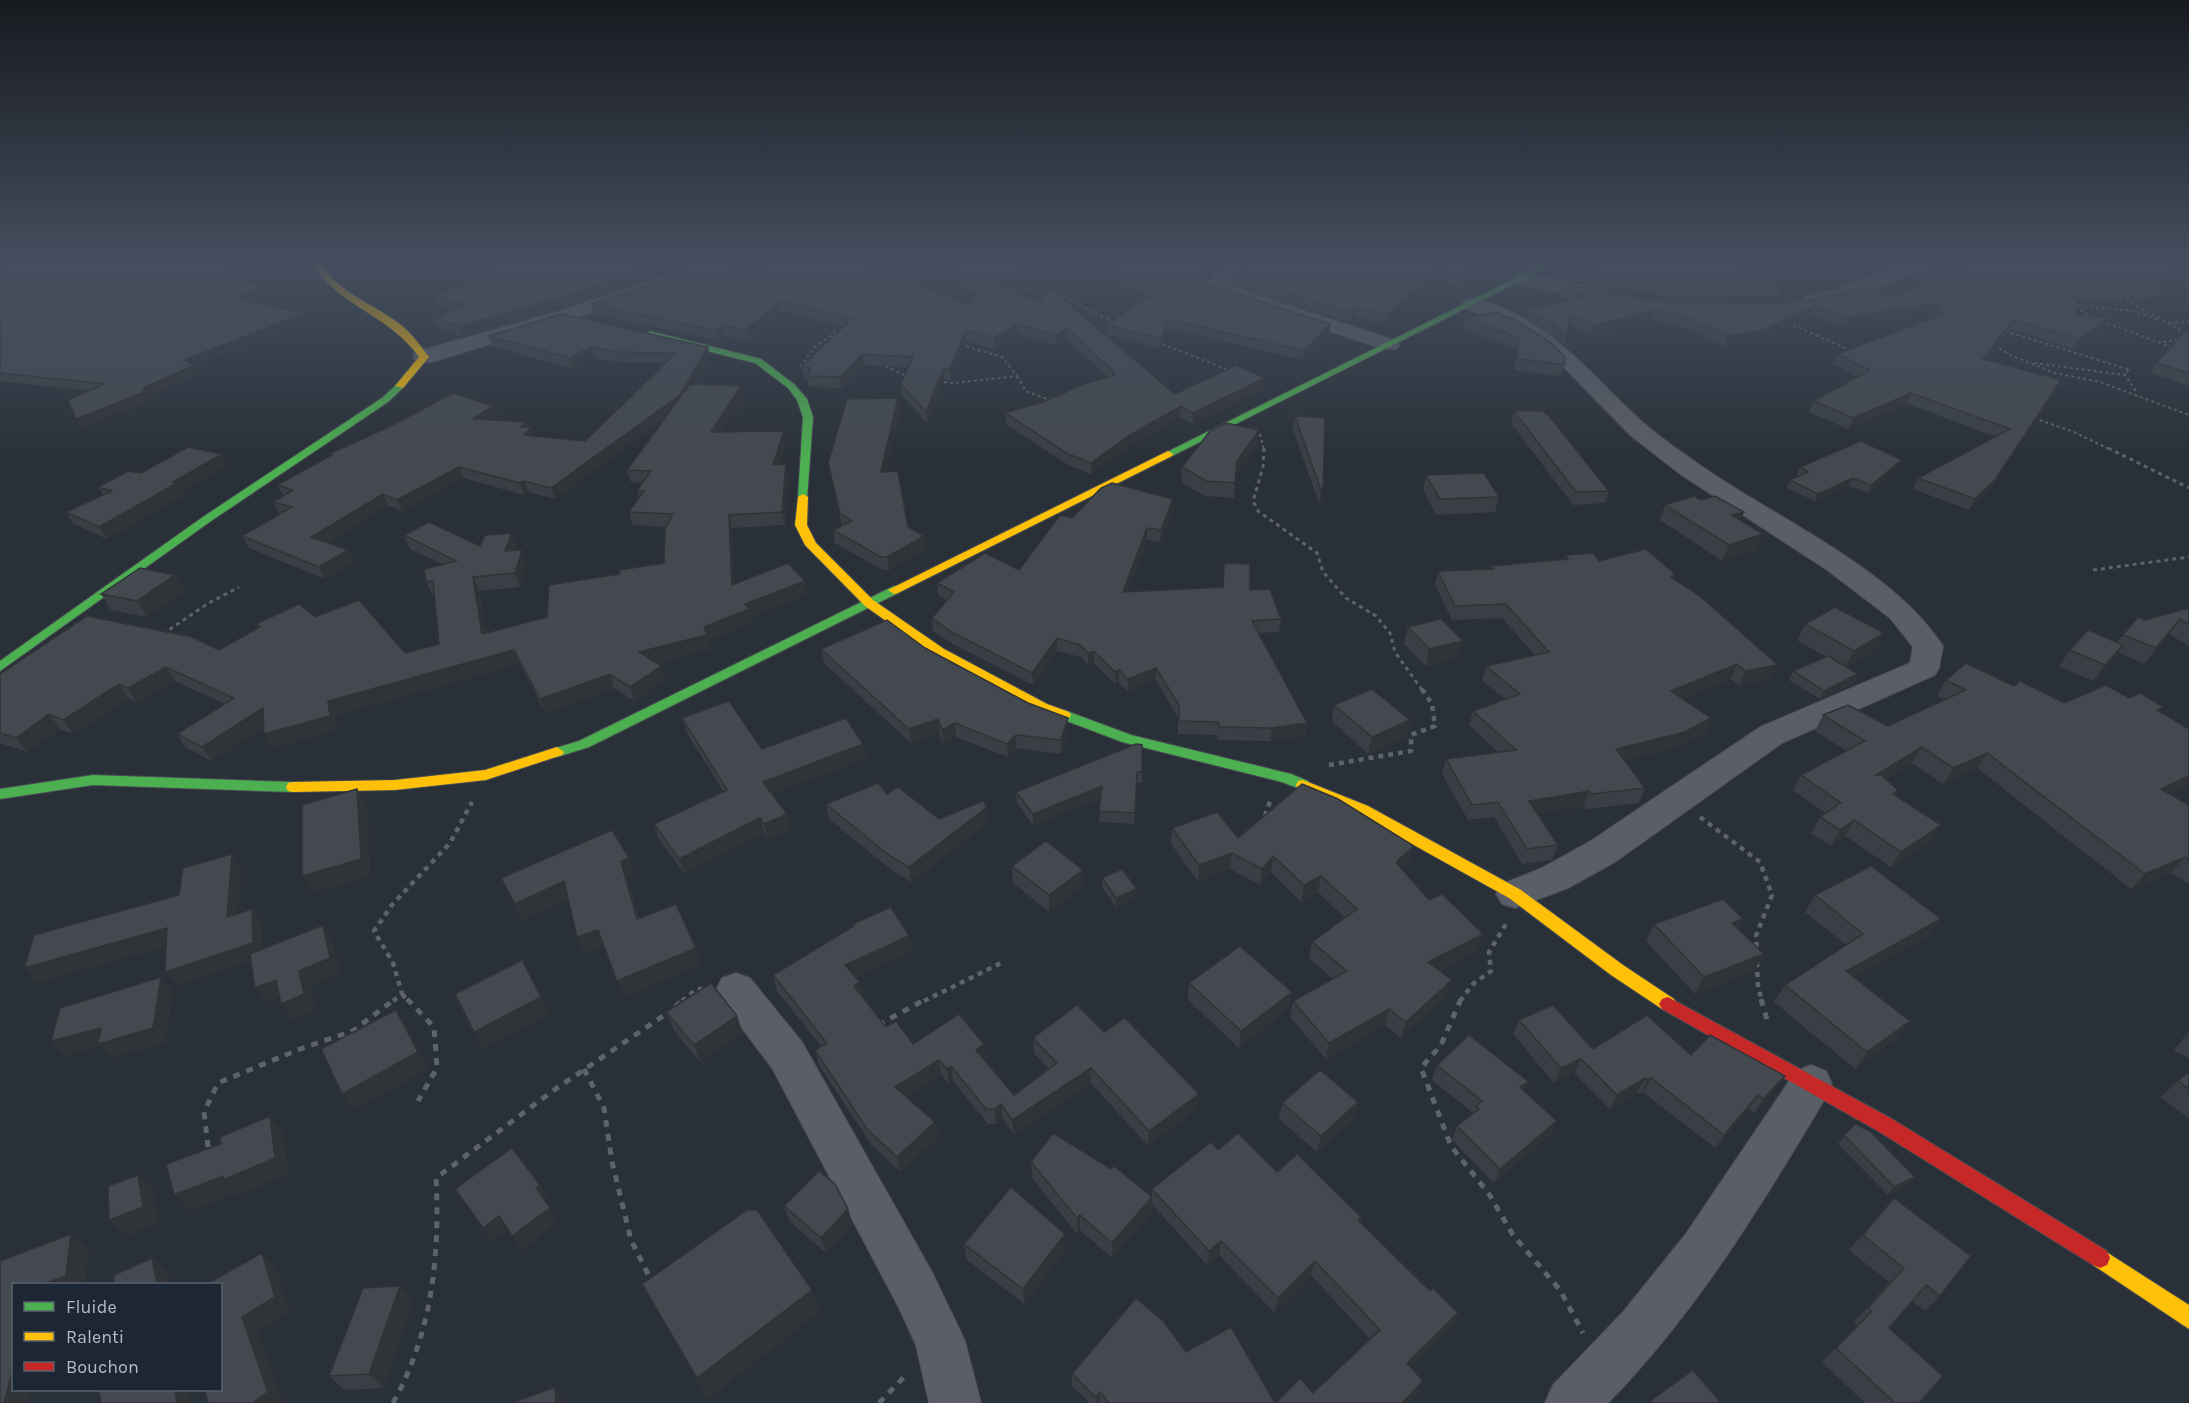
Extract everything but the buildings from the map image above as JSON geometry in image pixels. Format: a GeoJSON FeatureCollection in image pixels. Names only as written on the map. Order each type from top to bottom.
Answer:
{"type":"FeatureCollection","features":[{"type":"Feature","properties":{"kind":"street"},"geometry":{"type":"LineString","coordinates":[[406,329],[420,345],[424,357]]}},
{"type":"Feature","properties":{"kind":"street"},"geometry":{"type":"LineString","coordinates":[[0,667],[197,526],[385,400],[404,383],[424,357],[517,329]]}},
{"type":"Feature","properties":{"kind":"street"},"geometry":{"type":"LineString","coordinates":[[1342,329],[1390,345]]}},
{"type":"Feature","properties":{"kind":"street"},"geometry":{"type":"LineString","coordinates":[[0,794],[93,780],[320,788],[395,785],[486,775],[584,744],[1421,329]]}},
{"type":"Feature","properties":{"kind":"street"},"geometry":{"type":"LineString","coordinates":[[1515,894],[1554,878],[1602,852],[1771,735],[1924,668],[1928,646],[1900,612],[1837,564],[1689,469],[1638,430],[1556,348],[1527,329]]}},
{"type":"Feature","properties":{"kind":"street"},"geometry":{"type":"LineString","coordinates":[[637,332],[758,361],[791,386],[802,399],[808,417],[801,525],[811,545],[869,603],[939,652],[1042,706],[1127,740],[1286,778],[1363,810],[1515,894],[1617,970],[1688,1017],[1894,1131],[2121,1271],[2189,1317]]}},
{"type":"Feature","properties":{"kind":"street"},"geometry":{"type":"LineString","coordinates":[[736,990],[787,1055],[915,1289],[940,1341],[955,1403]]}},
{"type":"Feature","properties":{"kind":"street"},"geometry":{"type":"LineString","coordinates":[[1571,1403],[1613,1364],[1696,1264],[1811,1084]]}},
{"type":"Feature","properties":{"kind":"path"},"geometry":{"type":"LineString","coordinates":[[1804,329],[1861,355]]}},
{"type":"Feature","properties":{"kind":"path"},"geometry":{"type":"LineString","coordinates":[[2001,329],[2130,369],[2125,375]]}},
{"type":"Feature","properties":{"kind":"path"},"geometry":{"type":"LineString","coordinates":[[2125,329],[2163,342],[2181,353]]}},
{"type":"Feature","properties":{"kind":"path"},"geometry":{"type":"LineString","coordinates":[[791,386],[796,372],[816,346],[836,332]]}},
{"type":"Feature","properties":{"kind":"path"},"geometry":{"type":"LineString","coordinates":[[2163,342],[2189,336]]}},
{"type":"Feature","properties":{"kind":"path"},"geometry":{"type":"LineString","coordinates":[[1150,339],[1234,372]]}},
{"type":"Feature","properties":{"kind":"path"},"geometry":{"type":"LineString","coordinates":[[1986,340],[2010,355],[2055,373],[2100,382],[2189,415]]}},
{"type":"Feature","properties":{"kind":"path"},"geometry":{"type":"LineString","coordinates":[[951,343],[1002,357],[1017,376],[1020,387],[1028,395],[1061,403]]}},
{"type":"Feature","properties":{"kind":"path"},"geometry":{"type":"LineString","coordinates":[[808,357],[818,357]]}},
{"type":"Feature","properties":{"kind":"path"},"geometry":{"type":"LineString","coordinates":[[873,362],[909,377],[908,381],[916,381]]}},
{"type":"Feature","properties":{"kind":"path"},"geometry":{"type":"LineString","coordinates":[[2027,362],[2125,375],[2139,395]]}},
{"type":"Feature","properties":{"kind":"path"},"geometry":{"type":"LineString","coordinates":[[934,381],[955,383],[1017,376]]}},
{"type":"Feature","properties":{"kind":"path"},"geometry":{"type":"LineString","coordinates":[[1254,413],[1265,446],[1263,471],[1253,501],[1258,511],[1317,553],[1323,572],[1346,598],[1376,616],[1390,633],[1395,652],[1432,704],[1435,726],[1411,735],[1409,742],[1411,751],[1323,766],[1286,778],[1273,792],[1264,819]]}},
{"type":"Feature","properties":{"kind":"path"},"geometry":{"type":"LineString","coordinates":[[2033,418],[2074,432],[2189,488]]}},
{"type":"Feature","properties":{"kind":"path"},"geometry":{"type":"LineString","coordinates":[[2093,570],[2189,557]]}},
{"type":"Feature","properties":{"kind":"path"},"geometry":{"type":"LineString","coordinates":[[159,636],[207,604],[239,587]]}},
{"type":"Feature","properties":{"kind":"path"},"geometry":{"type":"LineString","coordinates":[[418,1101],[437,1068],[434,1027],[402,994],[393,963],[374,930],[393,905],[450,843],[486,775]]}},
{"type":"Feature","properties":{"kind":"path"},"geometry":{"type":"LineString","coordinates":[[1684,794],[1696,814],[1760,862],[1772,895],[1756,936],[1758,987],[1770,1030]]}},
{"type":"Feature","properties":{"kind":"path"},"geometry":{"type":"LineString","coordinates":[[1515,894],[1508,919],[1489,952],[1491,971],[1473,984],[1459,1002],[1452,1024],[1440,1045],[1421,1068],[1451,1146],[1489,1194],[1514,1235],[1560,1290],[1584,1335],[1613,1364]]}},
{"type":"Feature","properties":{"kind":"path"},"geometry":{"type":"LineString","coordinates":[[872,1027],[914,1009],[970,975],[1001,963]]}},
{"type":"Feature","properties":{"kind":"path"},"geometry":{"type":"LineString","coordinates":[[393,1403],[400,1392],[425,1326],[437,1258],[439,1212],[436,1178],[584,1070],[656,1022],[697,988],[736,990]]}},
{"type":"Feature","properties":{"kind":"path"},"geometry":{"type":"LineString","coordinates":[[208,1147],[204,1112],[218,1083],[300,1049],[353,1031],[402,994]]}},
{"type":"Feature","properties":{"kind":"path"},"geometry":{"type":"LineString","coordinates":[[584,1070],[604,1108],[612,1162],[631,1240],[651,1281]]}},
{"type":"Feature","properties":{"kind":"traffic: fast"},"geometry":{"type":"LineString","coordinates":[[1168,454],[1418,329]]}},
{"type":"Feature","properties":{"kind":"traffic: fast"},"geometry":{"type":"LineString","coordinates":[[650,334],[758,361],[791,386],[802,399],[808,417],[803,497]]}},
{"type":"Feature","properties":{"kind":"traffic: fast"},"geometry":{"type":"LineString","coordinates":[[0,667],[207,519],[385,400],[400,386]]}},
{"type":"Feature","properties":{"kind":"traffic: fast"},"geometry":{"type":"LineString","coordinates":[[557,752],[584,744],[894,590]]}},
{"type":"Feature","properties":{"kind":"traffic: fast"},"geometry":{"type":"LineString","coordinates":[[1064,715],[1127,739],[1286,778],[1303,785]]}},
{"type":"Feature","properties":{"kind":"traffic: fast"},"geometry":{"type":"LineString","coordinates":[[0,794],[93,780],[293,787]]}},
{"type":"Feature","properties":{"kind":"traffic: slow"},"geometry":{"type":"LineString","coordinates":[[400,386],[424,357],[413,341],[401,329]]}},
{"type":"Feature","properties":{"kind":"traffic: slow"},"geometry":{"type":"LineString","coordinates":[[894,590],[1168,454]]}},
{"type":"Feature","properties":{"kind":"traffic: slow"},"geometry":{"type":"LineString","coordinates":[[803,497],[801,525],[811,545],[869,603],[939,652],[1042,707],[1064,715]]}},
{"type":"Feature","properties":{"kind":"traffic: slow"},"geometry":{"type":"LineString","coordinates":[[293,787],[395,785],[486,775],[557,752]]}},
{"type":"Feature","properties":{"kind":"traffic: slow"},"geometry":{"type":"LineString","coordinates":[[1303,785],[1363,810],[1515,894],[1617,970],[1668,1004]]}},
{"type":"Feature","properties":{"kind":"traffic: slow"},"geometry":{"type":"LineString","coordinates":[[2100,1258],[2189,1318]]}},
{"type":"Feature","properties":{"kind":"traffic: jam"},"geometry":{"type":"LineString","coordinates":[[1668,1004],[1885,1125],[2100,1258]]}}]}
